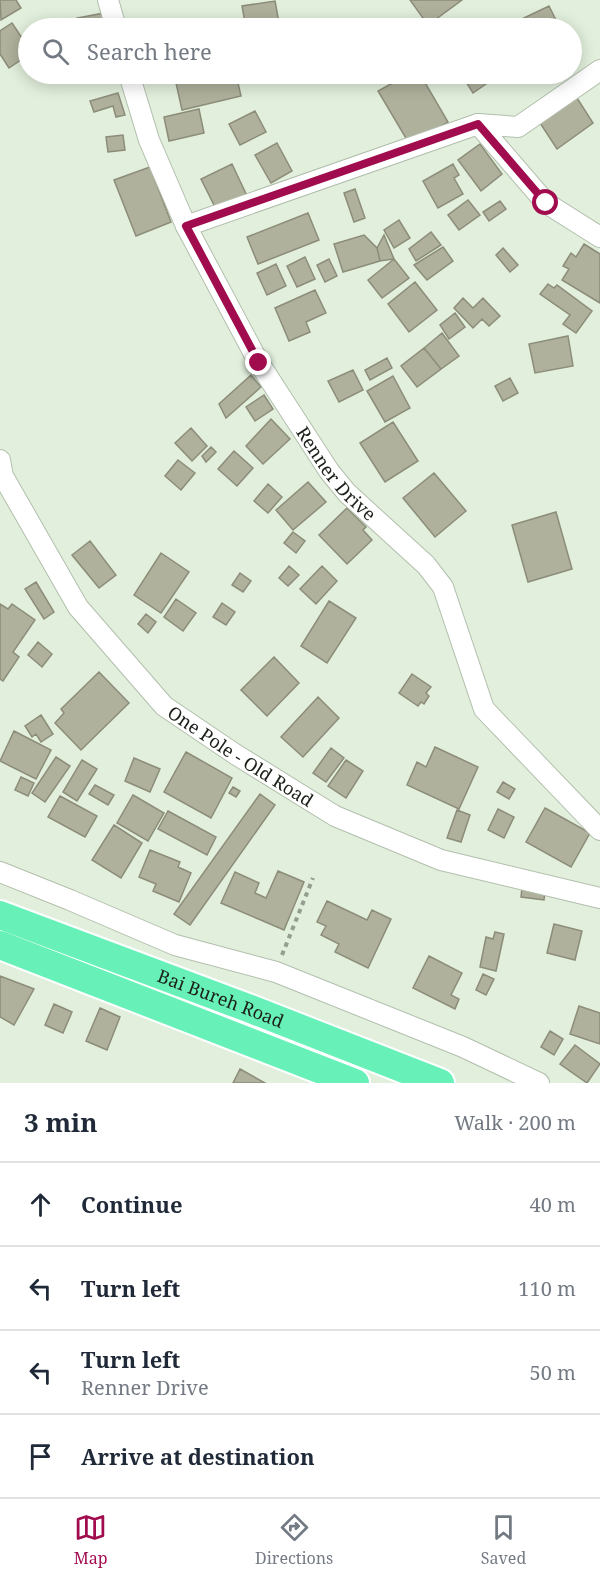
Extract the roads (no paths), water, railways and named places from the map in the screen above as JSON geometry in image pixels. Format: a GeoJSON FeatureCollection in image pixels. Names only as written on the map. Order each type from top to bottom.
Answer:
{"type":"FeatureCollection","features":[{"type":"Feature","properties":{"kind":"highway","name":"Bai Bureh Road"},"geometry":{"type":"LineString","coordinates":[[0,915],[440,1083]]}},
{"type":"Feature","properties":{"kind":"highway","name":"Bai Bureh Road"},"geometry":{"type":"LineString","coordinates":[[0,945],[355,1083]]}},
{"type":"Feature","properties":{"kind":"street"},"geometry":{"type":"LineString","coordinates":[[108,0],[113,18]]}},
{"type":"Feature","properties":{"kind":"street"},"geometry":{"type":"LineString","coordinates":[[582,83],[600,70]]}},
{"type":"Feature","properties":{"kind":"street","name":"Renner Drive"},"geometry":{"type":"LineString","coordinates":[[132,84],[149,140],[186,226],[259,363],[329,471],[347,493],[426,565],[444,587],[484,709],[600,830]]}},
{"type":"Feature","properties":{"kind":"street"},"geometry":{"type":"LineString","coordinates":[[186,226],[478,124],[518,128],[580,84]]}},
{"type":"Feature","properties":{"kind":"street"},"geometry":{"type":"LineString","coordinates":[[478,124],[546,203],[600,237]]}},
{"type":"Feature","properties":{"kind":"street","name":"One Pole - Old Road"},"geometry":{"type":"LineString","coordinates":[[0,460],[3,476],[78,607],[164,706],[235,754],[335,816],[441,860],[600,898]]}},
{"type":"Feature","properties":{"kind":"street"},"geometry":{"type":"LineString","coordinates":[[0,872],[175,945],[276,972],[463,1047],[539,1083]]}}]}
